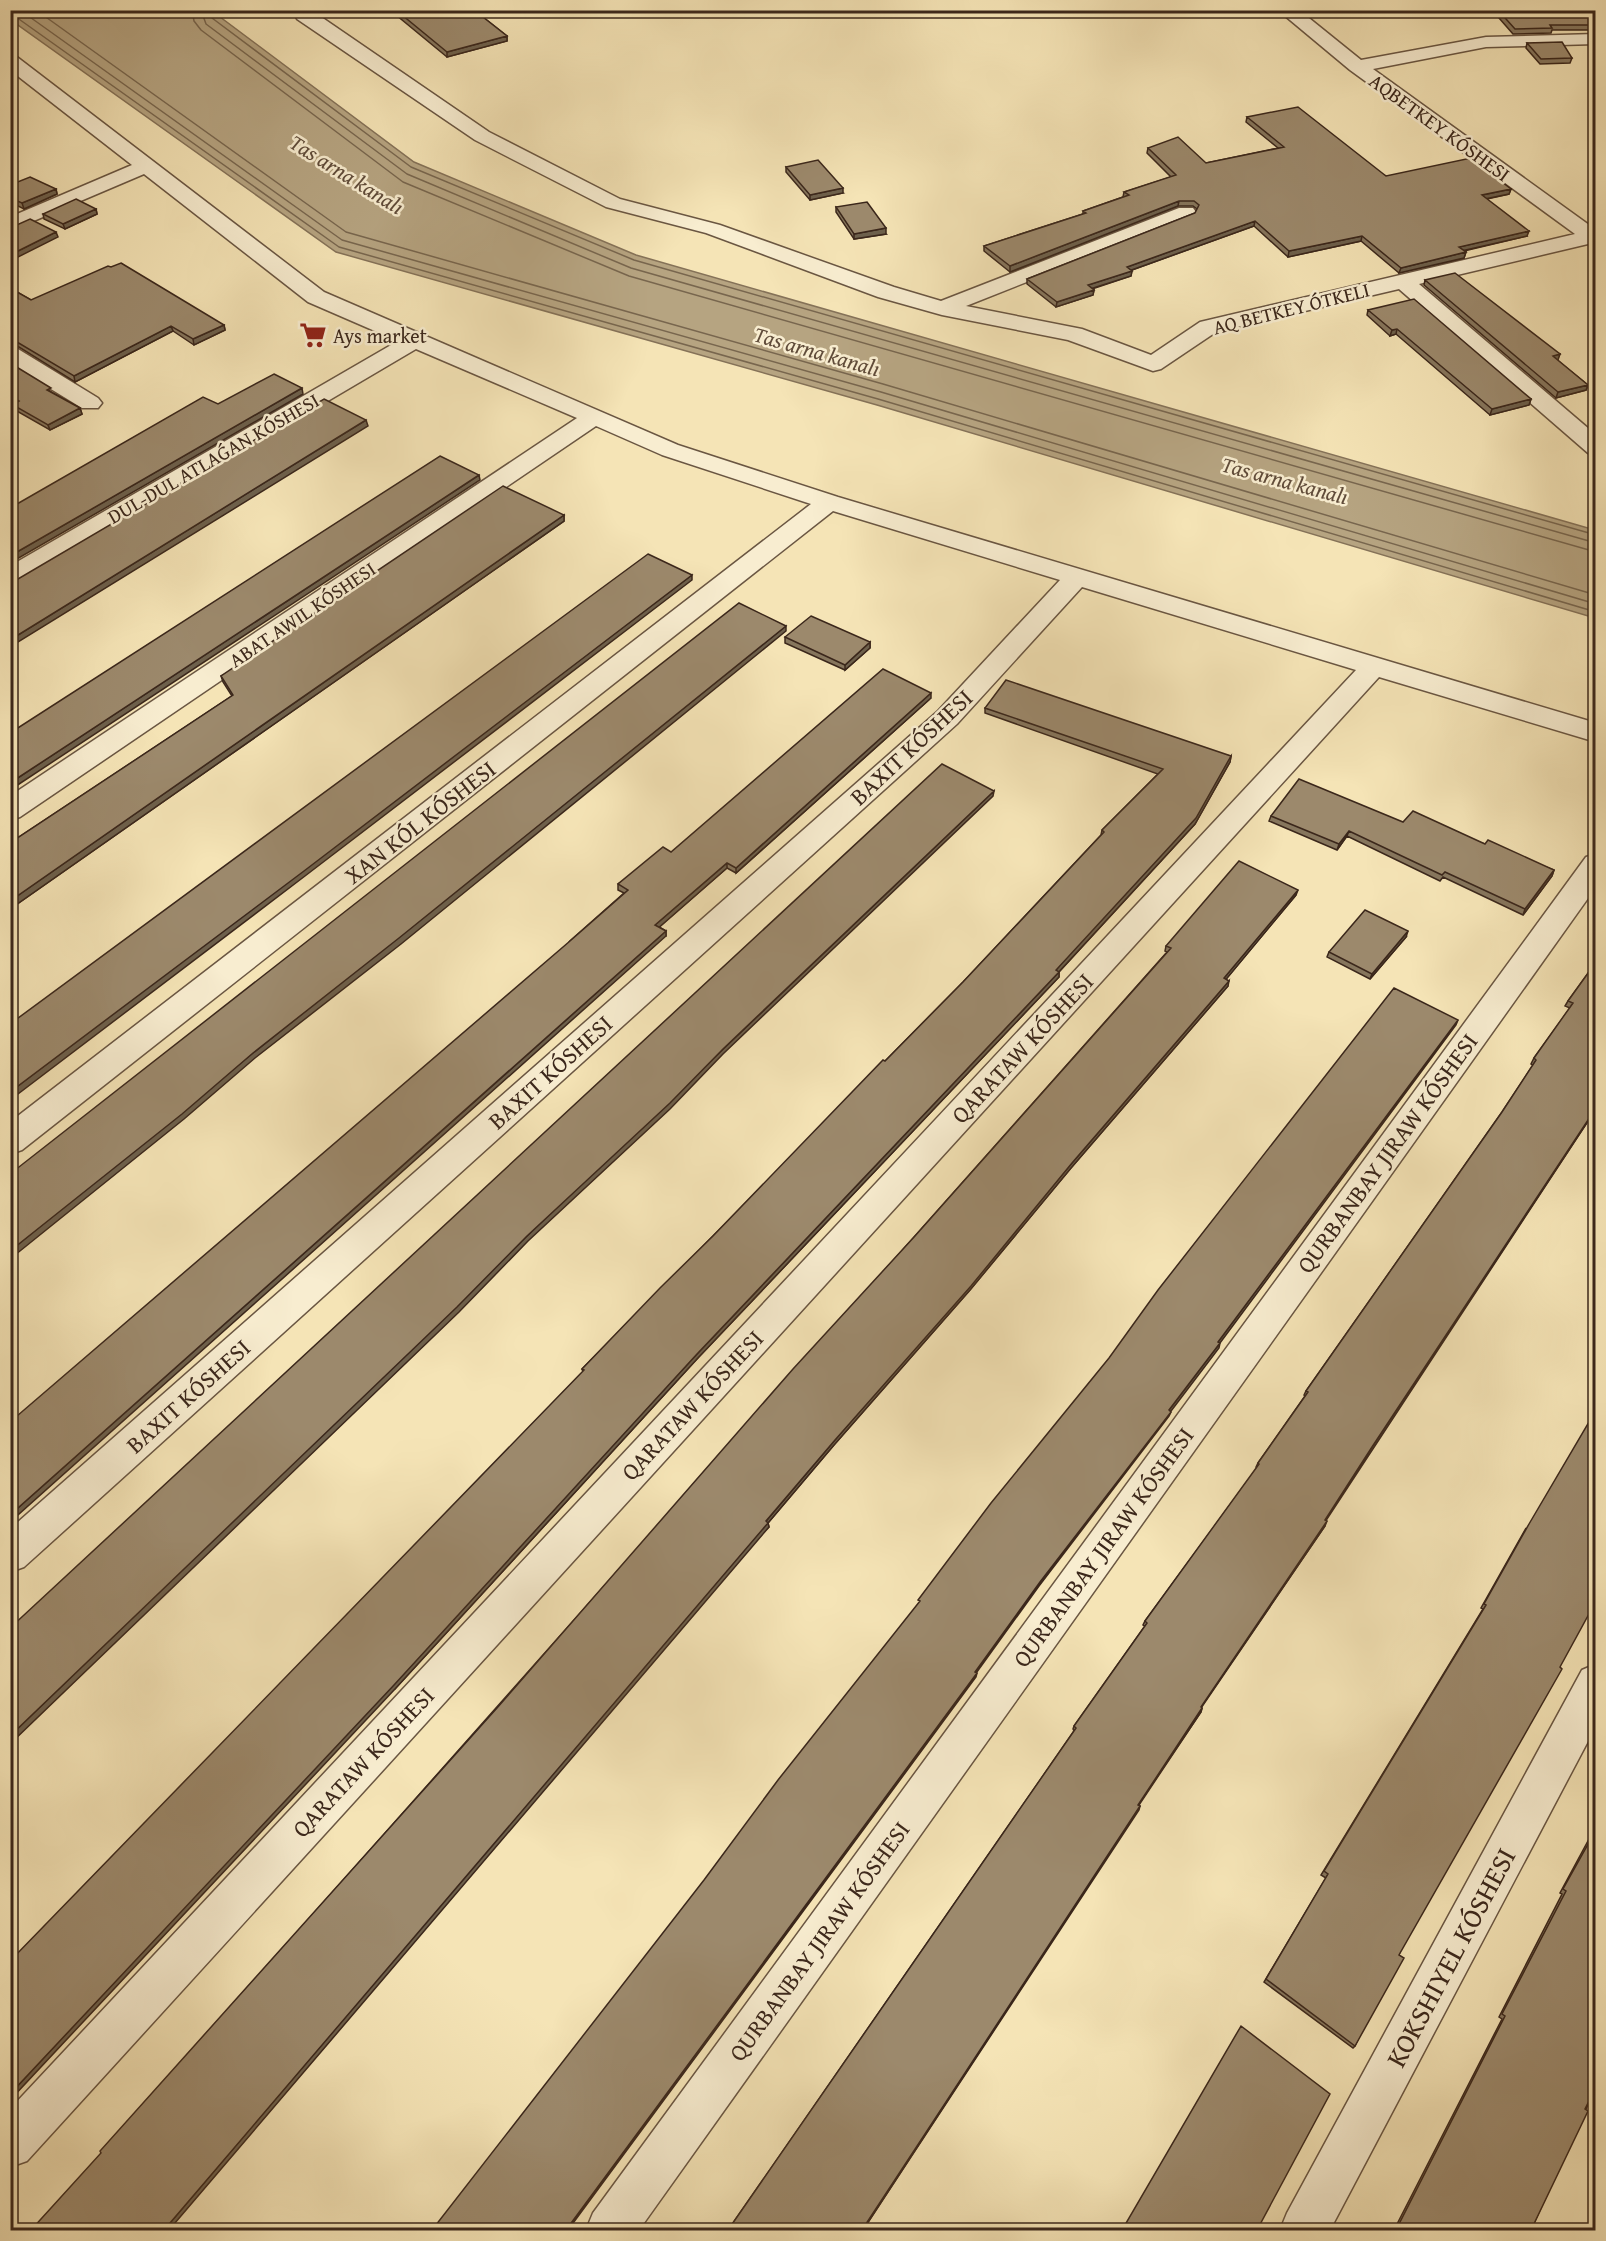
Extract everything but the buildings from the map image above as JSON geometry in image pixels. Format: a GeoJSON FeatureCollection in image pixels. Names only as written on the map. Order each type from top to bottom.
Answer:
{"type":"FeatureCollection","features":[{"type":"Feature","properties":{"kind":"street"},"geometry":{"type":"LineString","coordinates":[[302,10],[303,15],[482,136],[613,203],[713,229],[886,292],[942,308],[1186,212]]}},
{"type":"Feature","properties":{"kind":"street","name":"AQBETKEY KÓSHESI"},"geometry":{"type":"LineString","coordinates":[[1287,10],[1357,66],[1593,238]]}},
{"type":"Feature","properties":{"kind":"street"},"geometry":{"type":"LineString","coordinates":[[1357,66],[1486,42],[1596,39]]}},
{"type":"Feature","properties":{"kind":"street"},"geometry":{"type":"LineString","coordinates":[[10,61],[316,297],[670,450],[829,502],[1596,733]]}},
{"type":"Feature","properties":{"kind":"street"},"geometry":{"type":"LineString","coordinates":[[10,225],[147,166]]}},
{"type":"Feature","properties":{"kind":"street","name":"AQ BETKEY ÓTKELI"},"geometry":{"type":"LineString","coordinates":[[942,308],[1074,334],[1153,364],[1208,327],[1593,238]]}},
{"type":"Feature","properties":{"kind":"street","name":"AQ BETKEY ÓTKELI"},"geometry":{"type":"LineString","coordinates":[[1403,281],[1596,448]]}},
{"type":"Feature","properties":{"kind":"street","name":"DUL-DUL ATLAǴAN KÓSHESI"},"geometry":{"type":"LineString","coordinates":[[10,577],[414,340]]}},
{"type":"Feature","properties":{"kind":"street"},"geometry":{"type":"LineString","coordinates":[[10,354],[90,404]]}},
{"type":"Feature","properties":{"kind":"street"},"geometry":{"type":"LineString","coordinates":[[10,810],[594,417]]}},
{"type":"Feature","properties":{"kind":"street","name":"XAN KÓL KÓSHESI"},"geometry":{"type":"LineString","coordinates":[[10,1142],[829,502]]}},
{"type":"Feature","properties":{"kind":"street"},"geometry":{"type":"LineString","coordinates":[[10,1554],[947,718],[1077,577]]}},
{"type":"Feature","properties":{"kind":"street","name":"QARATAW KÓSHESI"},"geometry":{"type":"LineString","coordinates":[[10,2144],[1374,666]]}},
{"type":"Feature","properties":{"kind":"street"},"geometry":{"type":"LineString","coordinates":[[610,2230],[1596,864]]}},
{"type":"Feature","properties":{"kind":"street","name":"KOKSHIYEL KÓSHESI"},"geometry":{"type":"LineString","coordinates":[[1304,2230],[1596,1684]]}},
{"type":"Feature","properties":{"kind":"water","name":"Tas arna kanalı"},"geometry":{"type":"Polygon","coordinates":[[[11,10],[212,11],[414,162],[636,255],[1595,530],[1595,618],[877,405],[336,252],[11,20],[11,10]]]}},
{"type":"Feature","properties":{"kind":"place","name":"Ays market"},"geometry":{"type":"Point","coordinates":[313,335]}}]}
